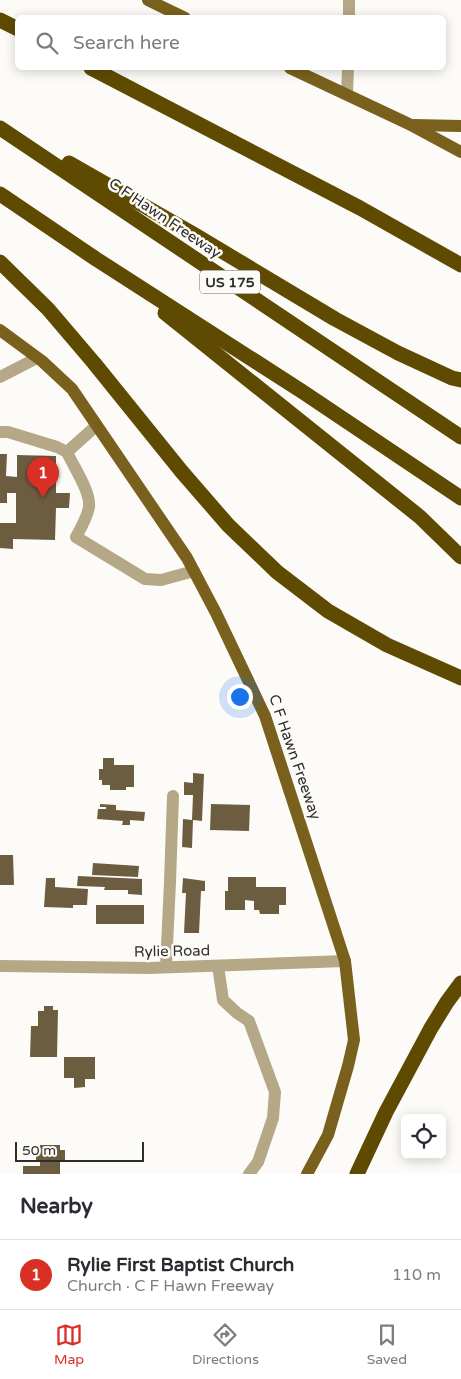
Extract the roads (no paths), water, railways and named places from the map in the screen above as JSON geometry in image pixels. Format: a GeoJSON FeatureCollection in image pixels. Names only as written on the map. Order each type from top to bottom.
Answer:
{"type":"FeatureCollection","features":[{"type":"Feature","properties":{"kind":"highway"},"geometry":{"type":"LineString","coordinates":[[0,20],[15,28]]}},
{"type":"Feature","properties":{"kind":"highway"},"geometry":{"type":"LineString","coordinates":[[94,70],[360,208],[461,265]]}},
{"type":"Feature","properties":{"kind":"highway"},"geometry":{"type":"LineString","coordinates":[[0,124],[398,353],[452,378],[461,380]]}},
{"type":"Feature","properties":{"kind":"highway","name":"C F Hawn Freeway"},"geometry":{"type":"LineString","coordinates":[[0,128],[461,437]]}},
{"type":"Feature","properties":{"kind":"highway"},"geometry":{"type":"LineString","coordinates":[[0,194],[96,259],[303,392],[461,498]]}},
{"type":"Feature","properties":{"kind":"highway"},"geometry":{"type":"LineString","coordinates":[[96,259],[413,512],[461,557]]}},
{"type":"Feature","properties":{"kind":"highway"},"geometry":{"type":"LineString","coordinates":[[0,262],[48,309],[228,525],[277,572],[328,611],[387,645],[455,676]]}},
{"type":"Feature","properties":{"kind":"highway"},"geometry":{"type":"LineString","coordinates":[[357,1174],[386,1112],[431,1028],[461,983]]}},
{"type":"Feature","properties":{"kind":"main road"},"geometry":{"type":"LineString","coordinates":[[148,0],[178,15]]}},
{"type":"Feature","properties":{"kind":"main road"},"geometry":{"type":"LineString","coordinates":[[294,70],[409,124],[461,152]]}},
{"type":"Feature","properties":{"kind":"main road"},"geometry":{"type":"LineString","coordinates":[[409,124],[461,126]]}},
{"type":"Feature","properties":{"kind":"main road","name":"C F Hawn Freeway"},"geometry":{"type":"LineString","coordinates":[[0,330],[37,358],[72,389],[188,558],[265,716],[345,960],[354,1040],[328,1135],[307,1174]]}},
{"type":"Feature","properties":{"kind":"street"},"geometry":{"type":"LineString","coordinates":[[348,0],[349,15]]}},
{"type":"Feature","properties":{"kind":"street"},"geometry":{"type":"LineString","coordinates":[[347,94],[348,70]]}},
{"type":"Feature","properties":{"kind":"street"},"geometry":{"type":"LineString","coordinates":[[0,377],[37,358]]}},
{"type":"Feature","properties":{"kind":"street"},"geometry":{"type":"LineString","coordinates":[[67,452],[96,426]]}},
{"type":"Feature","properties":{"kind":"street"},"geometry":{"type":"LineString","coordinates":[[0,432],[8,432],[57,447],[67,452],[89,499],[87,513],[76,537],[145,579],[161,580],[194,571]]}},
{"type":"Feature","properties":{"kind":"street"},"geometry":{"type":"LineString","coordinates":[[166,967],[173,796]]}},
{"type":"Feature","properties":{"kind":"street","name":"Rylie Road"},"geometry":{"type":"LineString","coordinates":[[0,966],[149,968],[345,960]]}},
{"type":"Feature","properties":{"kind":"street"},"geometry":{"type":"LineString","coordinates":[[218,966],[222,1000],[249,1021],[275,1092],[273,1118],[258,1162],[249,1174]]}},
{"type":"Feature","properties":{"kind":"place","name":"Rylie First Baptist Church"},"geometry":{"type":"Point","coordinates":[43,498]}}]}
